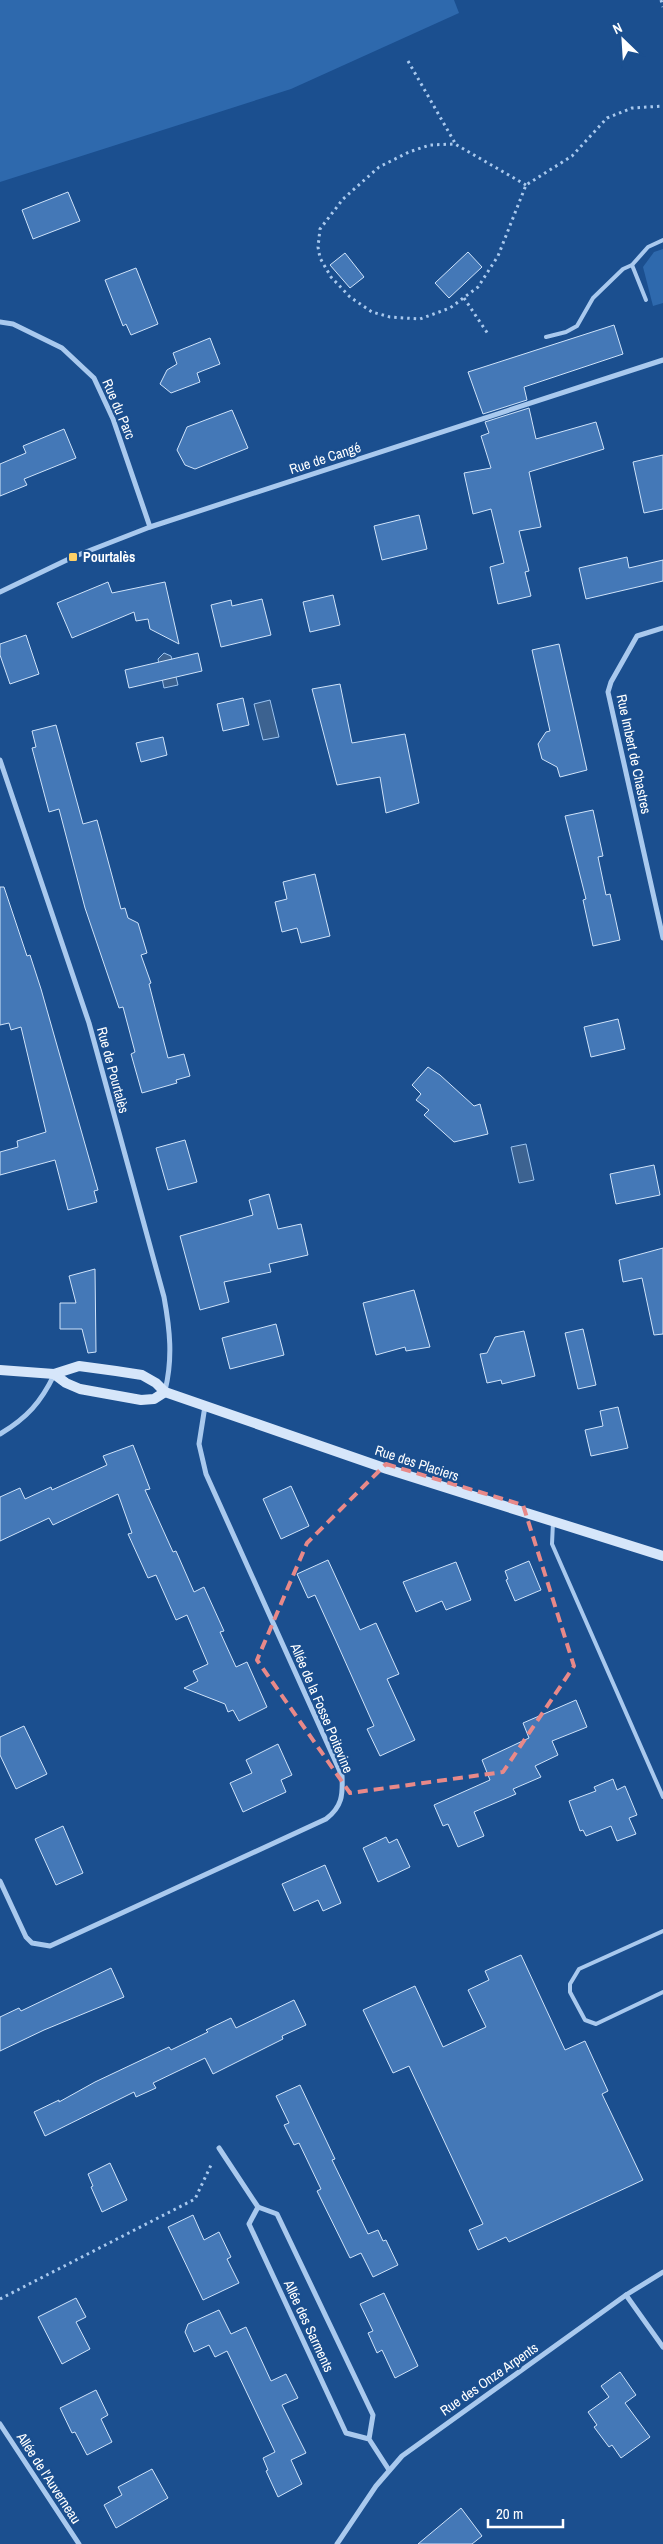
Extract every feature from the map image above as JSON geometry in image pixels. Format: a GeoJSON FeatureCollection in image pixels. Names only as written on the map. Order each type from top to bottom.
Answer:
{"type":"FeatureCollection","features":[{"type":"Feature","properties":{"kind":"street","name":"Rue du Parc"},"geometry":{"type":"LineString","coordinates":[[0,322],[13,324],[62,348],[94,378],[113,418],[150,527]]}},
{"type":"Feature","properties":{"kind":"street","name":"Rue de Cangé"},"geometry":{"type":"LineString","coordinates":[[0,592],[73,557],[150,527],[663,360]]}},
{"type":"Feature","properties":{"kind":"street","name":"Rue Imbert de Chastres"},"geometry":{"type":"LineString","coordinates":[[663,628],[637,636],[611,682],[608,692],[663,938]]}},
{"type":"Feature","properties":{"kind":"street","name":"Rue de Pourtalès"},"geometry":{"type":"LineString","coordinates":[[0,760],[89,1024],[164,1297],[170,1331],[171,1355],[165,1392]]}},
{"type":"Feature","properties":{"kind":"street","name":"Rue des Placiers"},"geometry":{"type":"LineString","coordinates":[[0,1370],[54,1374],[79,1366],[142,1375],[156,1383],[165,1392],[387,1469],[663,1556]]}},
{"type":"Feature","properties":{"kind":"street","name":"Rue des Placiers"},"geometry":{"type":"LineString","coordinates":[[54,1374],[66,1383],[80,1389],[141,1400],[154,1399],[165,1392]]}},
{"type":"Feature","properties":{"kind":"street"},"geometry":{"type":"LineString","coordinates":[[0,1434],[20,1422],[43,1398],[54,1374]]}},
{"type":"Feature","properties":{"kind":"street","name":"Allée de la Fosse Poitevine"},"geometry":{"type":"LineString","coordinates":[[0,1881],[26,1937],[32,1943],[50,1946],[326,1820],[337,1811],[343,1796],[342,1776],[206,1474],[199,1444],[206,1406]]}},
{"type":"Feature","properties":{"kind":"street","name":"Allée des Sarments"},"geometry":{"type":"LineString","coordinates":[[219,2148],[258,2207],[277,2214],[373,2415],[369,2439],[346,2433],[249,2224],[258,2207]]}},
{"type":"Feature","properties":{"kind":"street","name":"Rue des Onze Arpents"},"geometry":{"type":"LineString","coordinates":[[337,2544],[389,2470],[421,2441],[626,2295],[663,2272]]}},
{"type":"Feature","properties":{"kind":"street"},"geometry":{"type":"LineString","coordinates":[[626,2295],[663,2347]]}},
{"type":"Feature","properties":{"kind":"street","name":"Allée de l'Auverneau"},"geometry":{"type":"LineString","coordinates":[[0,2424],[79,2544]]}},
{"type":"Feature","properties":{"kind":"street"},"geometry":{"type":"LineString","coordinates":[[369,2439],[389,2470]]}},
{"type":"Feature","properties":{"kind":"lane"},"geometry":{"type":"LineString","coordinates":[[546,337],[566,332],[577,326],[593,298],[623,270],[632,265],[648,247],[663,240]]}},
{"type":"Feature","properties":{"kind":"lane"},"geometry":{"type":"LineString","coordinates":[[632,265],[646,300]]}},
{"type":"Feature","properties":{"kind":"lane"},"geometry":{"type":"LineString","coordinates":[[553,1520],[552,1544],[663,1797]]}},
{"type":"Feature","properties":{"kind":"lane"},"geometry":{"type":"LineString","coordinates":[[663,1931],[578,1969],[570,1984],[570,1992],[585,2020],[596,2024],[663,1992]]}},
{"type":"Feature","properties":{"kind":"path"},"geometry":{"type":"LineString","coordinates":[[662,0],[663,7]]}},
{"type":"Feature","properties":{"kind":"path"},"geometry":{"type":"LineString","coordinates":[[408,61],[455,144],[526,184]]}},
{"type":"Feature","properties":{"kind":"path"},"geometry":{"type":"LineString","coordinates":[[455,144],[430,145],[379,167],[362,180],[320,229],[318,247],[320,258],[331,277],[354,301],[372,312],[390,317],[420,319],[450,308],[478,286],[498,256],[526,184],[572,156],[607,118],[632,108],[663,106]]}},
{"type":"Feature","properties":{"kind":"path"},"geometry":{"type":"LineString","coordinates":[[464,298],[488,334]]}},
{"type":"Feature","properties":{"kind":"path"},"geometry":{"type":"LineString","coordinates":[[0,2299],[195,2199],[219,2148]]}},
{"type":"Feature","properties":{"kind":"highlighted area"},"geometry":{"type":"Polygon","coordinates":[[[386,1464],[523,1505],[574,1666],[503,1772],[350,1793],[257,1660],[307,1543],[386,1464]]]}},
{"type":"Feature","properties":{"kind":"shaded area"},"geometry":{"type":"Polygon","coordinates":[[[0,0],[454,0],[459,13],[291,89],[0,182],[0,0]]]}},
{"type":"Feature","properties":{"kind":"shaded area"},"geometry":{"type":"Polygon","coordinates":[[[663,249],[663,303],[653,306],[643,267],[654,252],[663,249]]]}},
{"type":"Feature","properties":{"kind":"shaded area"},"geometry":{"type":"Polygon","coordinates":[[[164,653],[171,656],[178,685],[164,688],[158,659],[164,653]]]}},
{"type":"Feature","properties":{"kind":"shaded area"},"geometry":{"type":"Polygon","coordinates":[[[270,700],[279,737],[263,740],[254,704],[270,700]]]}},
{"type":"Feature","properties":{"kind":"shaded area"},"geometry":{"type":"Polygon","coordinates":[[[526,1144],[534,1180],[519,1183],[511,1147],[526,1144]]]}},
{"type":"Feature","properties":{"kind":"building"},"geometry":{"type":"Polygon","coordinates":[[[68,192],[80,221],[33,239],[22,210],[68,192]]]}},
{"type":"Feature","properties":{"kind":"building"},"geometry":{"type":"Polygon","coordinates":[[[468,252],[482,267],[449,298],[435,283],[468,252]]]}},
{"type":"Feature","properties":{"kind":"building"},"geometry":{"type":"Polygon","coordinates":[[[345,253],[364,277],[350,288],[330,265],[345,253]]]}},
{"type":"Feature","properties":{"kind":"building"},"geometry":{"type":"Polygon","coordinates":[[[136,268],[158,324],[131,335],[126,324],[123,326],[105,280],[136,268]]]}},
{"type":"Feature","properties":{"kind":"building"},"geometry":{"type":"Polygon","coordinates":[[[614,325],[623,354],[524,387],[527,400],[483,414],[468,372],[614,325]]]}},
{"type":"Feature","properties":{"kind":"building"},"geometry":{"type":"Polygon","coordinates":[[[210,338],[220,364],[197,373],[200,382],[171,393],[160,384],[167,370],[177,364],[173,353],[210,338]]]}},
{"type":"Feature","properties":{"kind":"building"},"geometry":{"type":"Polygon","coordinates":[[[529,408],[536,439],[596,422],[604,449],[529,472],[541,527],[519,531],[529,571],[525,572],[531,596],[498,604],[490,567],[504,563],[491,509],[473,514],[464,473],[491,468],[481,436],[489,433],[485,422],[529,408]]]}},
{"type":"Feature","properties":{"kind":"building"},"geometry":{"type":"Polygon","coordinates":[[[232,410],[248,448],[195,469],[185,465],[177,450],[187,427],[232,410]]]}},
{"type":"Feature","properties":{"kind":"building"},"geometry":{"type":"Polygon","coordinates":[[[64,429],[76,458],[24,479],[27,485],[0,496],[0,464],[26,453],[23,446],[64,429]]]}},
{"type":"Feature","properties":{"kind":"building"},"geometry":{"type":"Polygon","coordinates":[[[663,455],[663,509],[644,513],[633,462],[663,455]]]}},
{"type":"Feature","properties":{"kind":"building"},"geometry":{"type":"Polygon","coordinates":[[[419,515],[427,549],[382,560],[374,526],[419,515]]]}},
{"type":"Feature","properties":{"kind":"building"},"geometry":{"type":"Polygon","coordinates":[[[627,557],[629,568],[663,560],[663,581],[586,599],[579,568],[627,557]]]}},
{"type":"Feature","properties":{"kind":"building"},"geometry":{"type":"Polygon","coordinates":[[[108,582],[112,593],[165,582],[179,644],[150,629],[148,619],[136,621],[134,612],[72,638],[57,603],[108,582]]]}},
{"type":"Feature","properties":{"kind":"building"},"geometry":{"type":"Polygon","coordinates":[[[333,595],[340,625],[310,632],[303,602],[333,595]]]}},
{"type":"Feature","properties":{"kind":"building"},"geometry":{"type":"Polygon","coordinates":[[[262,599],[271,635],[221,647],[211,605],[231,600],[232,606],[262,599]]]}},
{"type":"Feature","properties":{"kind":"building"},"geometry":{"type":"Polygon","coordinates":[[[26,635],[39,674],[10,684],[0,655],[0,644],[26,635]]]}},
{"type":"Feature","properties":{"kind":"building"},"geometry":{"type":"Polygon","coordinates":[[[559,644],[587,770],[560,777],[557,767],[542,759],[538,744],[546,732],[550,731],[532,650],[559,644]]]}},
{"type":"Feature","properties":{"kind":"building"},"geometry":{"type":"Polygon","coordinates":[[[198,653],[202,671],[129,688],[125,670],[198,653]]]}},
{"type":"Feature","properties":{"kind":"building"},"geometry":{"type":"Polygon","coordinates":[[[340,684],[352,743],[405,734],[419,803],[386,813],[380,777],[337,785],[312,689],[340,684]]]}},
{"type":"Feature","properties":{"kind":"building"},"geometry":{"type":"Polygon","coordinates":[[[243,698],[249,725],[223,731],[217,704],[243,698]]]}},
{"type":"Feature","properties":{"kind":"building"},"geometry":{"type":"Polygon","coordinates":[[[56,725],[83,824],[97,820],[121,909],[125,908],[128,918],[138,923],[147,953],[141,955],[151,983],[149,984],[168,1058],[184,1054],[190,1076],[176,1080],[177,1083],[142,1093],[131,1054],[135,1052],[123,1007],[119,1008],[85,908],[59,809],[49,812],[32,748],[36,747],[32,731],[56,725]]]}},
{"type":"Feature","properties":{"kind":"building"},"geometry":{"type":"Polygon","coordinates":[[[163,737],[167,755],[141,762],[136,743],[163,737]]]}},
{"type":"Feature","properties":{"kind":"building"},"geometry":{"type":"Polygon","coordinates":[[[593,810],[603,856],[598,857],[606,895],[610,894],[620,940],[593,946],[583,900],[586,899],[565,816],[593,810]]]}},
{"type":"Feature","properties":{"kind":"building"},"geometry":{"type":"Polygon","coordinates":[[[315,874],[330,936],[301,943],[297,928],[282,932],[275,902],[287,899],[283,882],[315,874]]]}},
{"type":"Feature","properties":{"kind":"building"},"geometry":{"type":"Polygon","coordinates":[[[0,887],[4,887],[27,956],[30,955],[41,989],[98,1190],[94,1191],[97,1202],[68,1210],[55,1160],[0,1175],[0,1152],[18,1147],[17,1141],[46,1132],[21,1027],[11,1030],[9,1023],[0,1025],[0,887]]]}},
{"type":"Feature","properties":{"kind":"building"},"geometry":{"type":"Polygon","coordinates":[[[618,1019],[625,1049],[591,1057],[584,1027],[618,1019]]]}},
{"type":"Feature","properties":{"kind":"building"},"geometry":{"type":"Polygon","coordinates":[[[428,1067],[440,1075],[474,1106],[480,1104],[488,1134],[454,1142],[424,1115],[429,1110],[416,1100],[421,1094],[412,1085],[428,1067]]]}},
{"type":"Feature","properties":{"kind":"building"},"geometry":{"type":"Polygon","coordinates":[[[185,1140],[197,1182],[168,1190],[156,1148],[185,1140]]]}},
{"type":"Feature","properties":{"kind":"building"},"geometry":{"type":"Polygon","coordinates":[[[654,1165],[660,1195],[616,1204],[610,1174],[654,1165]]]}},
{"type":"Feature","properties":{"kind":"building"},"geometry":{"type":"Polygon","coordinates":[[[269,1194],[278,1229],[301,1224],[308,1255],[269,1264],[271,1272],[224,1282],[229,1302],[200,1310],[180,1236],[253,1215],[249,1200],[269,1194]]]}},
{"type":"Feature","properties":{"kind":"building"},"geometry":{"type":"Polygon","coordinates":[[[663,1248],[663,1334],[654,1335],[642,1278],[623,1282],[619,1260],[663,1248]]]}},
{"type":"Feature","properties":{"kind":"building"},"geometry":{"type":"Polygon","coordinates":[[[95,1269],[96,1352],[88,1353],[82,1329],[60,1329],[60,1303],[76,1303],[69,1276],[95,1269]]]}},
{"type":"Feature","properties":{"kind":"building"},"geometry":{"type":"Polygon","coordinates":[[[414,1290],[430,1347],[406,1351],[405,1347],[376,1355],[363,1303],[414,1290]]]}},
{"type":"Feature","properties":{"kind":"building"},"geometry":{"type":"Polygon","coordinates":[[[276,1324],[284,1355],[230,1369],[222,1338],[276,1324]]]}},
{"type":"Feature","properties":{"kind":"building"},"geometry":{"type":"Polygon","coordinates":[[[583,1329],[596,1385],[578,1389],[565,1333],[583,1329]]]}},
{"type":"Feature","properties":{"kind":"building"},"geometry":{"type":"Polygon","coordinates":[[[524,1331],[535,1376],[502,1384],[501,1380],[487,1383],[480,1354],[487,1353],[495,1337],[524,1331]]]}},
{"type":"Feature","properties":{"kind":"building"},"geometry":{"type":"Polygon","coordinates":[[[618,1407],[628,1448],[591,1456],[585,1430],[603,1426],[600,1411],[618,1407]]]}},
{"type":"Feature","properties":{"kind":"building"},"geometry":{"type":"Polygon","coordinates":[[[133,1445],[150,1489],[145,1490],[173,1552],[176,1551],[194,1592],[204,1587],[224,1631],[220,1632],[236,1667],[247,1662],[267,1707],[239,1721],[233,1710],[228,1712],[225,1704],[184,1688],[198,1681],[193,1671],[208,1664],[187,1615],[176,1620],[156,1575],[148,1578],[128,1534],[132,1533],[118,1494],[53,1525],[49,1518],[0,1541],[0,1497],[20,1488],[25,1499],[51,1487],[52,1490],[107,1465],[103,1456],[133,1445]]]}},
{"type":"Feature","properties":{"kind":"building"},"geometry":{"type":"Polygon","coordinates":[[[291,1486],[309,1526],[281,1539],[263,1499],[291,1486]]]}},
{"type":"Feature","properties":{"kind":"building"},"geometry":{"type":"Polygon","coordinates":[[[328,1560],[360,1630],[376,1623],[399,1674],[387,1679],[415,1740],[380,1756],[367,1729],[374,1726],[336,1641],[315,1595],[308,1598],[297,1574],[328,1560]]]}},
{"type":"Feature","properties":{"kind":"building"},"geometry":{"type":"Polygon","coordinates":[[[529,1561],[541,1590],[515,1601],[506,1580],[508,1579],[505,1571],[529,1561]]]}},
{"type":"Feature","properties":{"kind":"building"},"geometry":{"type":"Polygon","coordinates":[[[456,1562],[471,1600],[446,1610],[442,1601],[416,1612],[403,1582],[456,1562]]]}},
{"type":"Feature","properties":{"kind":"building"},"geometry":{"type":"Polygon","coordinates":[[[576,1700],[587,1727],[552,1741],[558,1755],[535,1766],[541,1777],[513,1789],[516,1794],[474,1812],[484,1836],[458,1847],[448,1824],[443,1826],[434,1805],[490,1780],[482,1760],[529,1738],[523,1723],[576,1700]]]}},
{"type":"Feature","properties":{"kind":"building"},"geometry":{"type":"Polygon","coordinates":[[[24,1726],[47,1774],[16,1789],[0,1755],[0,1737],[24,1726]]]}},
{"type":"Feature","properties":{"kind":"building"},"geometry":{"type":"Polygon","coordinates":[[[278,1744],[292,1775],[281,1780],[286,1792],[243,1812],[230,1783],[252,1773],[246,1760],[278,1744]]]}},
{"type":"Feature","properties":{"kind":"building"},"geometry":{"type":"Polygon","coordinates":[[[613,1779],[617,1790],[625,1786],[637,1815],[629,1818],[636,1834],[617,1841],[611,1826],[586,1836],[583,1830],[580,1831],[569,1801],[596,1791],[594,1787],[613,1779]]]}},
{"type":"Feature","properties":{"kind":"building"},"geometry":{"type":"Polygon","coordinates":[[[63,1826],[83,1873],[56,1885],[35,1839],[63,1826]]]}},
{"type":"Feature","properties":{"kind":"building"},"geometry":{"type":"Polygon","coordinates":[[[386,1837],[389,1843],[397,1839],[410,1867],[378,1882],[363,1848],[386,1837]]]}},
{"type":"Feature","properties":{"kind":"building"},"geometry":{"type":"Polygon","coordinates":[[[325,1865],[341,1903],[323,1911],[318,1900],[294,1911],[282,1884],[325,1865]]]}},
{"type":"Feature","properties":{"kind":"building"},"geometry":{"type":"Polygon","coordinates":[[[521,1955],[565,2050],[585,2041],[608,2091],[602,2094],[643,2180],[509,2242],[506,2237],[478,2250],[469,2230],[483,2224],[409,2066],[393,2073],[363,2010],[415,1986],[443,2047],[486,2027],[468,1990],[489,1980],[485,1971],[521,1955]]]}},
{"type":"Feature","properties":{"kind":"building"},"geometry":{"type":"Polygon","coordinates":[[[111,1968],[124,1997],[44,2030],[0,2051],[0,2017],[19,2008],[21,2011],[111,1968]]]}},
{"type":"Feature","properties":{"kind":"building"},"geometry":{"type":"Polygon","coordinates":[[[294,2000],[306,2025],[282,2036],[283,2039],[213,2074],[205,2058],[153,2083],[156,2088],[136,2097],[134,2092],[45,2136],[34,2112],[59,2100],[59,2102],[95,2082],[169,2047],[171,2050],[208,2032],[206,2030],[231,2018],[236,2028],[294,2000]]]}},
{"type":"Feature","properties":{"kind":"building"},"geometry":{"type":"Polygon","coordinates":[[[300,2085],[335,2159],[332,2160],[368,2234],[378,2230],[383,2241],[386,2240],[398,2265],[373,2277],[361,2253],[350,2258],[317,2191],[321,2189],[299,2143],[294,2145],[284,2125],[289,2123],[276,2096],[300,2085]]]}},
{"type":"Feature","properties":{"kind":"building"},"geometry":{"type":"Polygon","coordinates":[[[110,2163],[127,2200],[102,2212],[91,2187],[93,2186],[88,2174],[110,2163]]]}},
{"type":"Feature","properties":{"kind":"building"},"geometry":{"type":"Polygon","coordinates":[[[193,2215],[204,2240],[219,2232],[231,2257],[227,2259],[239,2283],[203,2300],[168,2227],[193,2215]]]}},
{"type":"Feature","properties":{"kind":"building"},"geometry":{"type":"Polygon","coordinates":[[[384,2293],[418,2366],[395,2378],[382,2350],[377,2353],[368,2333],[373,2331],[360,2304],[384,2293]]]}},
{"type":"Feature","properties":{"kind":"building"},"geometry":{"type":"Polygon","coordinates":[[[76,2298],[86,2317],[76,2322],[90,2349],[62,2364],[38,2317],[76,2298]]]}},
{"type":"Feature","properties":{"kind":"building"},"geometry":{"type":"Polygon","coordinates":[[[219,2310],[231,2334],[246,2327],[271,2381],[286,2374],[298,2398],[282,2405],[306,2453],[291,2460],[302,2484],[278,2497],[266,2471],[268,2470],[263,2458],[275,2452],[227,2351],[215,2357],[209,2345],[194,2352],[185,2332],[188,2324],[219,2310]]]}},
{"type":"Feature","properties":{"kind":"building"},"geometry":{"type":"Polygon","coordinates":[[[620,2372],[636,2395],[625,2403],[650,2437],[621,2458],[612,2445],[609,2447],[594,2427],[597,2425],[588,2412],[609,2397],[601,2386],[620,2372]]]}},
{"type":"Feature","properties":{"kind":"building"},"geometry":{"type":"Polygon","coordinates":[[[96,2390],[108,2415],[101,2419],[112,2442],[87,2455],[75,2432],[72,2433],[60,2408],[96,2390]]]}},
{"type":"Feature","properties":{"kind":"building"},"geometry":{"type":"Polygon","coordinates":[[[152,2469],[168,2498],[116,2528],[104,2505],[122,2495],[118,2487],[152,2469]]]}},
{"type":"Feature","properties":{"kind":"building"},"geometry":{"type":"Polygon","coordinates":[[[461,2508],[482,2536],[472,2544],[418,2544],[461,2508]]]}},
{"type":"Feature","properties":{"kind":"place","name":"Pourtalès"},"geometry":{"type":"Point","coordinates":[73,557]}}]}
